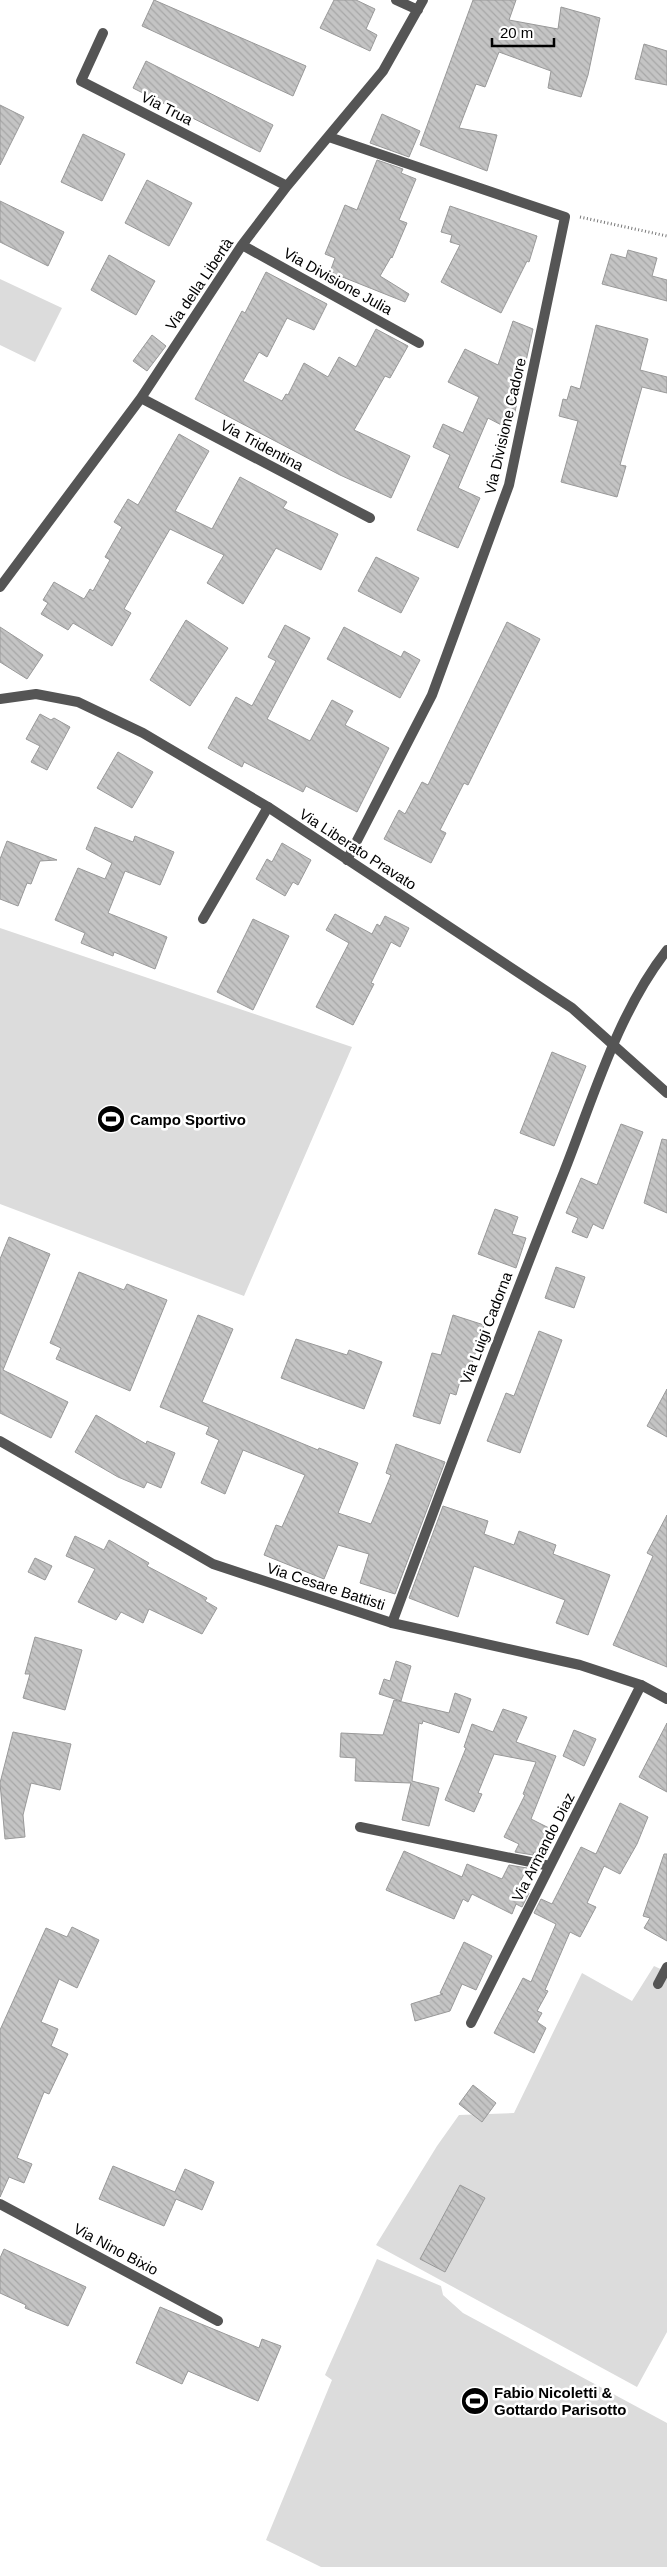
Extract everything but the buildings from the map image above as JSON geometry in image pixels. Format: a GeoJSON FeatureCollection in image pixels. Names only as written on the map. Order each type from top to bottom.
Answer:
{"type":"FeatureCollection","features":[{"type":"Feature","properties":{"kind":"street"},"geometry":{"type":"LineString","coordinates":[[396,0],[418,10]]}},
{"type":"Feature","properties":{"kind":"street","name":"Via della Libertà"},"geometry":{"type":"LineString","coordinates":[[0,587],[141,398],[242,245],[287,186],[382,71],[423,0]]}},
{"type":"Feature","properties":{"kind":"street","name":"Via Trua"},"geometry":{"type":"LineString","coordinates":[[103,33],[80,81],[287,186]]}},
{"type":"Feature","properties":{"kind":"street"},"geometry":{"type":"LineString","coordinates":[[329,137],[565,218]]}},
{"type":"Feature","properties":{"kind":"street","name":"Via Divisione Cadore"},"geometry":{"type":"LineString","coordinates":[[347,860],[432,695],[509,485],[565,218]]}},
{"type":"Feature","properties":{"kind":"street","name":"Via Divisione Julia"},"geometry":{"type":"LineString","coordinates":[[242,245],[419,343]]}},
{"type":"Feature","properties":{"kind":"street","name":"Via Tridentina"},"geometry":{"type":"LineString","coordinates":[[141,398],[370,518]]}},
{"type":"Feature","properties":{"kind":"street","name":"Via Liberato Pravato"},"geometry":{"type":"LineString","coordinates":[[0,699],[36,694],[78,702],[144,732],[268,807],[572,1008],[667,1093]]}},
{"type":"Feature","properties":{"kind":"street"},"geometry":{"type":"LineString","coordinates":[[203,919],[268,807]]}},
{"type":"Feature","properties":{"kind":"street","name":"Via Luigi Cadorna"},"geometry":{"type":"LineString","coordinates":[[392,1623],[511,1305],[614,1046],[650,972],[667,950]]}},
{"type":"Feature","properties":{"kind":"street","name":"Via Cesare Battisti"},"geometry":{"type":"LineString","coordinates":[[0,1440],[213,1564],[392,1623],[580,1665],[641,1685],[667,1699]]}},
{"type":"Feature","properties":{"kind":"street","name":"Via Armando Diaz"},"geometry":{"type":"LineString","coordinates":[[471,2023],[641,1685]]}},
{"type":"Feature","properties":{"kind":"street"},"geometry":{"type":"LineString","coordinates":[[360,1827],[550,1866]]}},
{"type":"Feature","properties":{"kind":"street"},"geometry":{"type":"LineString","coordinates":[[658,1984],[667,1967]]}},
{"type":"Feature","properties":{"kind":"street","name":"Via Nino Bixio"},"geometry":{"type":"LineString","coordinates":[[0,2204],[218,2321]]}},
{"type":"Feature","properties":{"kind":"path"},"geometry":{"type":"LineString","coordinates":[[565,218],[582,217],[667,236]]}},
{"type":"Feature","properties":{"kind":"shaded area"},"geometry":{"type":"Polygon","coordinates":[[[0,279],[62,308],[35,362],[0,345],[0,279]]]}},
{"type":"Feature","properties":{"kind":"shaded area"},"geometry":{"type":"Polygon","coordinates":[[[0,928],[352,1047],[244,1296],[0,1204],[0,928]]]}},
{"type":"Feature","properties":{"kind":"shaded area"},"geometry":{"type":"Polygon","coordinates":[[[654,1966],[667,1972],[667,2332],[637,2387],[376,2245],[437,2146],[459,2115],[514,2113],[582,1973],[632,2001],[654,1966]]]}},
{"type":"Feature","properties":{"kind":"shaded area","name":"Fabio Nicoletti & Gottardo Parisotto"},"geometry":{"type":"Polygon","coordinates":[[[377,2259],[441,2286],[443,2295],[463,2313],[667,2423],[667,2567],[321,2567],[266,2540],[332,2380],[325,2375],[377,2259]]]}},
{"type":"Feature","properties":{"kind":"place","name":"Campo Sportivo"},"geometry":{"type":"Point","coordinates":[111,1119]}},
{"type":"Feature","properties":{"kind":"place","name":"Fabio Nicoletti & Gottardo Parisotto"},"geometry":{"type":"Point","coordinates":[475,2401]}}]}
